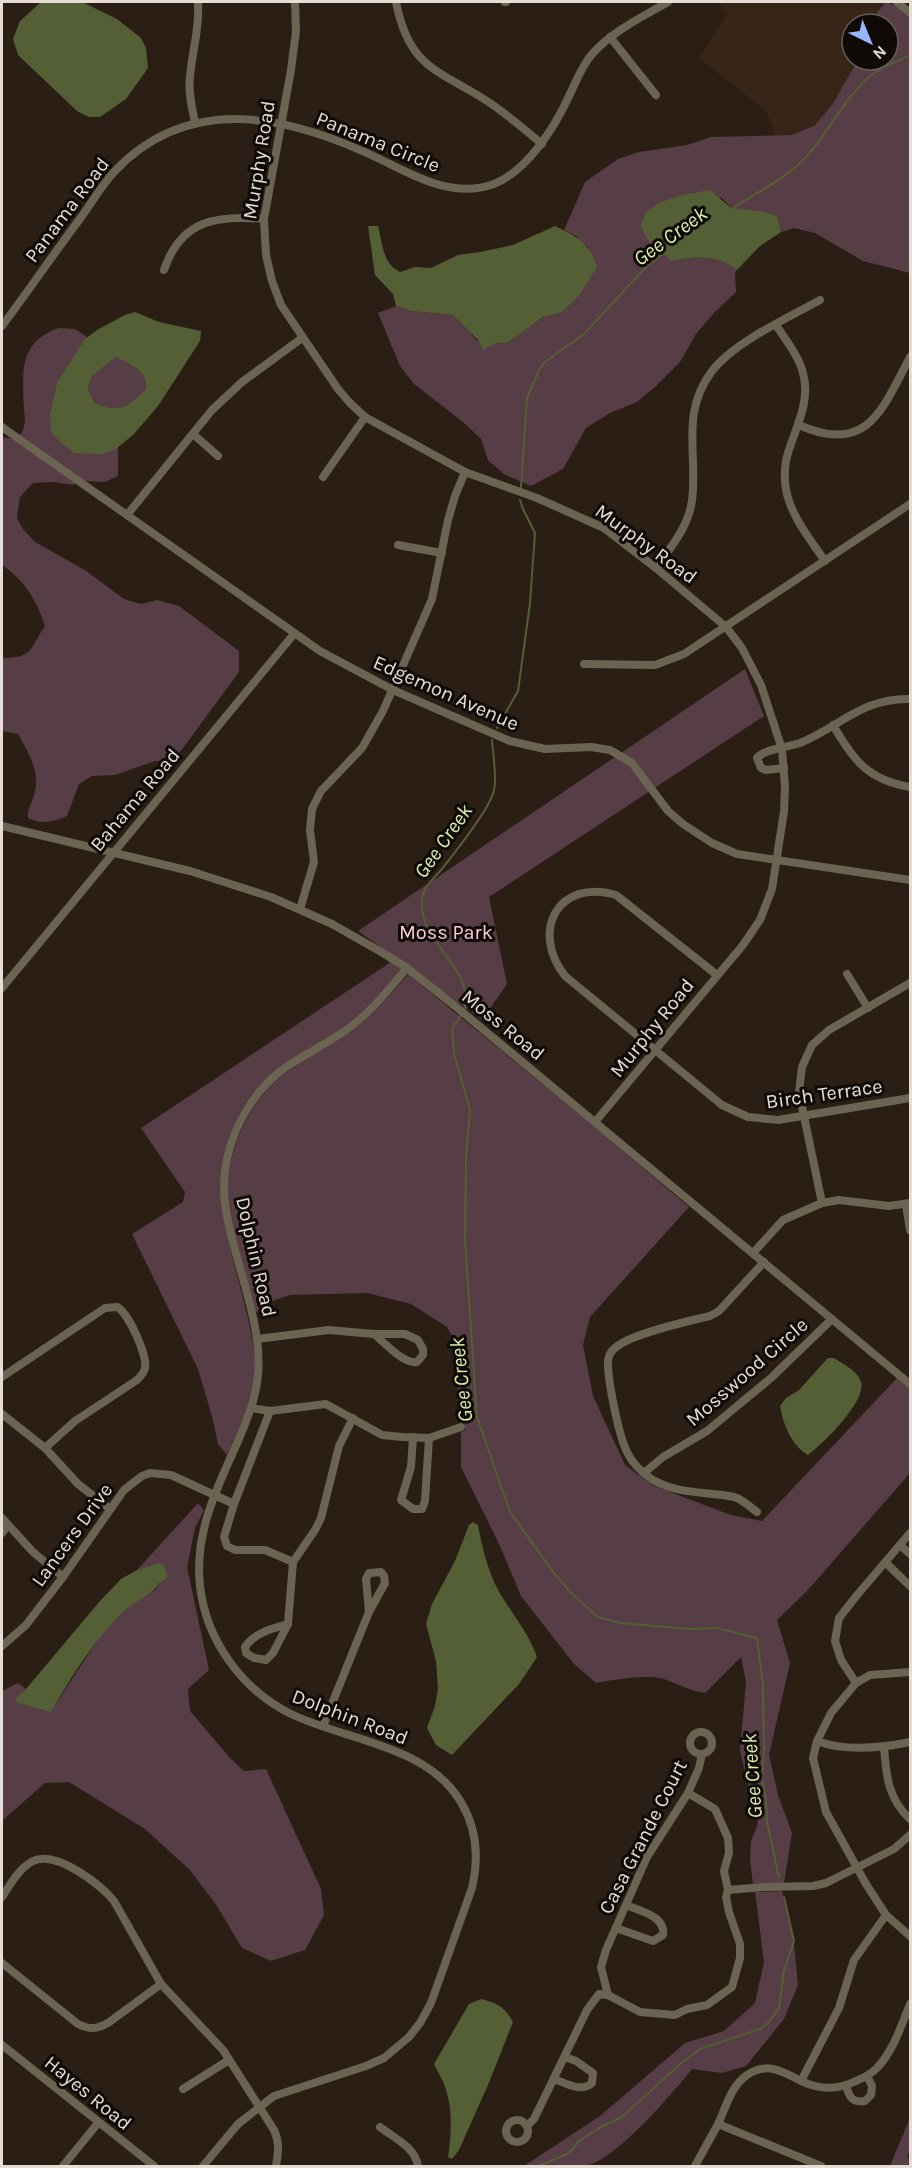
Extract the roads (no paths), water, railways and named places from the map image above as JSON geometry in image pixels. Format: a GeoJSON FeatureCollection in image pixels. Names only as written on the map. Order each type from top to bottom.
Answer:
{"type":"FeatureCollection","features":[{"type":"Feature","properties":{"kind":"street"},"geometry":{"type":"LineString","coordinates":[[195,123],[190,98],[190,77],[196,48],[198,2]]}},
{"type":"Feature","properties":{"kind":"street","name":"Murphy Road"},"geometry":{"type":"LineString","coordinates":[[295,2],[296,31],[291,69],[264,219],[266,255],[272,281],[281,305],[302,338],[338,389],[365,417],[465,472],[604,528],[726,627],[754,668],[782,749],[784,811],[772,889],[760,920],[743,945],[595,1122]]}},
{"type":"Feature","properties":{"kind":"street"},"geometry":{"type":"LineString","coordinates":[[396,2],[400,24],[407,41],[415,52],[447,79],[464,87],[507,115],[542,144]]}},
{"type":"Feature","properties":{"kind":"street","name":"Panama Circle"},"geometry":{"type":"LineString","coordinates":[[280,122],[348,144],[427,182],[457,188],[492,184],[504,179],[542,144],[558,119],[577,77],[592,54],[610,37],[668,2]]}},
{"type":"Feature","properties":{"kind":"street"},"geometry":{"type":"LineString","coordinates":[[897,2],[910,13]]}},
{"type":"Feature","properties":{"kind":"street"},"geometry":{"type":"LineString","coordinates":[[610,37],[656,95]]}},
{"type":"Feature","properties":{"kind":"street","name":"Panama Road"},"geometry":{"type":"LineString","coordinates":[[3,321],[113,173],[139,149],[159,137],[195,123],[255,119],[280,122]]}},
{"type":"Feature","properties":{"kind":"street"},"geometry":{"type":"LineString","coordinates":[[164,270],[169,254],[178,242],[207,222],[234,216],[264,219]]}},
{"type":"Feature","properties":{"kind":"street"},"geometry":{"type":"LineString","coordinates":[[656,568],[677,540],[689,514],[692,499],[694,406],[706,381],[713,370],[737,348],[820,300]]}},
{"type":"Feature","properties":{"kind":"street"},"geometry":{"type":"LineString","coordinates":[[776,324],[803,373],[805,395],[799,425],[786,460],[786,494],[801,527],[825,561]]}},
{"type":"Feature","properties":{"kind":"street"},"geometry":{"type":"LineString","coordinates":[[127,515],[212,410],[242,382],[302,338]]}},
{"type":"Feature","properties":{"kind":"street"},"geometry":{"type":"LineString","coordinates":[[799,425],[824,434],[850,433],[861,430],[874,421],[882,411],[910,357]]}},
{"type":"Feature","properties":{"kind":"street"},"geometry":{"type":"LineString","coordinates":[[323,477],[365,417]]}},
{"type":"Feature","properties":{"kind":"street","name":"Edgemon Avenue"},"geometry":{"type":"LineString","coordinates":[[2,427],[294,634],[320,651],[393,690],[524,745],[545,749],[591,747],[610,750],[632,763],[668,811],[697,834],[737,854],[910,880]]}},
{"type":"Feature","properties":{"kind":"street"},"geometry":{"type":"LineString","coordinates":[[193,434],[218,456]]}},
{"type":"Feature","properties":{"kind":"street"},"geometry":{"type":"LineString","coordinates":[[300,909],[314,862],[310,830],[312,809],[321,791],[362,748],[393,690],[432,599],[450,512],[465,472]]}},
{"type":"Feature","properties":{"kind":"street"},"geometry":{"type":"LineString","coordinates":[[584,664],[655,665],[684,654],[910,504]]}},
{"type":"Feature","properties":{"kind":"street"},"geometry":{"type":"LineString","coordinates":[[398,545],[442,553]]}},
{"type":"Feature","properties":{"kind":"street","name":"Bahama Road"},"geometry":{"type":"LineString","coordinates":[[2,988],[294,634]]}},
{"type":"Feature","properties":{"kind":"street"},"geometry":{"type":"LineString","coordinates":[[784,768],[766,770],[761,768],[757,758],[760,753],[782,749],[811,738],[863,707],[894,699],[910,699]]}},
{"type":"Feature","properties":{"kind":"street"},"geometry":{"type":"LineString","coordinates":[[832,725],[858,763],[878,777],[910,787]]}},
{"type":"Feature","properties":{"kind":"street","name":"Moss Road"},"geometry":{"type":"LineString","coordinates":[[2,826],[226,881],[300,909],[363,941],[407,968],[910,1384]]}},
{"type":"Feature","properties":{"kind":"street","name":"Birch Terrace"},"geometry":{"type":"LineString","coordinates":[[717,975],[616,895],[605,892],[582,892],[571,897],[554,915],[548,937],[556,964],[565,976],[722,1105],[736,1113],[761,1119],[778,1120],[910,1098]]}},
{"type":"Feature","properties":{"kind":"street","name":"Dolphin Road"},"geometry":{"type":"LineString","coordinates":[[203,2166],[238,2124],[258,2106],[287,2090],[366,2066],[384,2058],[409,2037],[431,2003],[476,1872],[472,1825],[459,1797],[441,1777],[405,1755],[289,1713],[258,1692],[236,1670],[224,1654],[215,1636],[203,1600],[199,1566],[203,1530],[215,1494],[251,1408],[258,1376],[258,1339],[225,1207],[225,1173],[234,1135],[253,1100],[272,1079],[286,1067],[356,1022],[381,999],[407,968]]}},
{"type":"Feature","properties":{"kind":"street"},"geometry":{"type":"LineString","coordinates":[[847,974],[868,1008]]}},
{"type":"Feature","properties":{"kind":"street"},"geometry":{"type":"LineString","coordinates":[[822,1203],[803,1116],[799,1081],[802,1067],[812,1045],[829,1030],[910,983]]}},
{"type":"Feature","properties":{"kind":"street"},"geometry":{"type":"LineString","coordinates":[[753,1253],[783,1220],[822,1203],[839,1200],[889,1206],[908,1204],[910,1230]]}},
{"type":"Feature","properties":{"kind":"street"},"geometry":{"type":"LineString","coordinates":[[757,1512],[734,1497],[678,1489],[656,1482],[644,1473],[628,1454],[624,1445],[609,1372],[609,1354],[616,1346],[645,1334],[711,1316],[719,1311],[764,1262]]}},
{"type":"Feature","properties":{"kind":"street"},"geometry":{"type":"LineString","coordinates":[[2,1377],[105,1308],[117,1307],[127,1316],[146,1359],[143,1374],[75,1421],[45,1448]]}},
{"type":"Feature","properties":{"kind":"street","name":"Mosswood Circle"},"geometry":{"type":"LineString","coordinates":[[644,1473],[663,1458],[707,1431],[744,1398],[771,1378],[832,1319]]}},
{"type":"Feature","properties":{"kind":"street"},"geometry":{"type":"LineString","coordinates":[[258,1339],[329,1330],[374,1334],[393,1333],[411,1336],[418,1340],[423,1349],[423,1355],[417,1362],[412,1362],[374,1334]]}},
{"type":"Feature","properties":{"kind":"street"},"geometry":{"type":"LineString","coordinates":[[251,1408],[270,1411],[326,1404],[382,1435],[429,1438],[461,1427]]}},
{"type":"Feature","properties":{"kind":"street"},"geometry":{"type":"LineString","coordinates":[[270,1411],[234,1504],[224,1537],[227,1546],[235,1550],[265,1550],[293,1562]]}},
{"type":"Feature","properties":{"kind":"street"},"geometry":{"type":"LineString","coordinates":[[2,1414],[45,1448],[78,1484],[110,1509]]}},
{"type":"Feature","properties":{"kind":"street"},"geometry":{"type":"LineString","coordinates":[[288,1624],[275,1627],[249,1641],[245,1647],[246,1653],[254,1658],[266,1660],[273,1653],[288,1624],[293,1562],[321,1518],[339,1446],[353,1418]]}},
{"type":"Feature","properties":{"kind":"street"},"geometry":{"type":"LineString","coordinates":[[413,1437],[411,1467],[401,1500],[413,1509],[422,1509],[425,1502],[429,1438]]}},
{"type":"Feature","properties":{"kind":"street","name":"Lancers Drive"},"geometry":{"type":"LineString","coordinates":[[2,1646],[26,1625],[63,1577],[123,1490],[132,1482],[150,1473],[171,1475],[234,1504]]}},
{"type":"Feature","properties":{"kind":"street"},"geometry":{"type":"LineString","coordinates":[[2,1518],[33,1552],[63,1577]]}},
{"type":"Feature","properties":{"kind":"street"},"geometry":{"type":"LineString","coordinates":[[2,1533],[8,1525]]}},
{"type":"Feature","properties":{"kind":"street"},"geometry":{"type":"LineString","coordinates":[[856,1683],[841,1660],[835,1641],[839,1618],[910,1533]]}},
{"type":"Feature","properties":{"kind":"street"},"geometry":{"type":"LineString","coordinates":[[900,1545],[910,1554]]}},
{"type":"Feature","properties":{"kind":"street"},"geometry":{"type":"LineString","coordinates":[[886,1563],[910,1586]]}},
{"type":"Feature","properties":{"kind":"street"},"geometry":{"type":"LineString","coordinates":[[323,1726],[369,1612],[385,1583],[381,1572],[369,1574],[366,1579],[369,1612]]}},
{"type":"Feature","properties":{"kind":"street"},"geometry":{"type":"LineString","coordinates":[[910,1672],[870,1675],[856,1683],[831,1713],[813,1758],[826,1812],[886,1915],[910,1936]]}},
{"type":"Feature","properties":{"kind":"street"},"geometry":{"type":"LineString","coordinates":[[818,1741],[832,1746],[884,1747],[910,1742]]}},
{"type":"Feature","properties":{"kind":"street"},"geometry":{"type":"LineString","coordinates":[[884,1747],[889,1790],[895,1802],[910,1819]]}},
{"type":"Feature","properties":{"kind":"street","name":"Casa Grande Court"},"geometry":{"type":"LineString","coordinates":[[608,1995],[600,1967],[647,1857],[688,1793],[699,1768],[702,1754]]}},
{"type":"Feature","properties":{"kind":"street"},"geometry":{"type":"LineString","coordinates":[[527,2126],[534,2119],[592,2001],[599,1994],[608,1995],[640,2012],[675,2015],[687,2009],[707,2005],[732,1987],[740,1958],[740,1944],[729,1912],[726,1897],[728,1890],[723,1872],[729,1853],[728,1838],[714,1809],[688,1793]]}},
{"type":"Feature","properties":{"kind":"street"},"geometry":{"type":"LineString","coordinates":[[728,1890],[813,1886],[826,1883],[894,1849],[910,1835]]}},
{"type":"Feature","properties":{"kind":"street"},"geometry":{"type":"LineString","coordinates":[[2,1897],[25,1866],[34,1860],[45,1859],[83,1874],[104,1889],[114,1901],[161,1984],[213,2038],[258,2106],[278,2139],[279,2151],[276,2166]]}},
{"type":"Feature","properties":{"kind":"street"},"geometry":{"type":"LineString","coordinates":[[616,1928],[653,1941],[663,1935],[664,1928],[659,1920],[626,1905]]}},
{"type":"Feature","properties":{"kind":"street"},"geometry":{"type":"LineString","coordinates":[[801,2081],[839,2008],[854,1960],[886,1915]]}},
{"type":"Feature","properties":{"kind":"street"},"geometry":{"type":"LineString","coordinates":[[2,1963],[86,2028],[99,2028],[108,2023],[161,1984]]}},
{"type":"Feature","properties":{"kind":"street"},"geometry":{"type":"LineString","coordinates":[[695,2166],[737,2083],[760,2069],[776,2069],[820,2087],[837,2088],[867,2076],[876,2069],[888,2052],[910,2004]]}},
{"type":"Feature","properties":{"kind":"street","name":"Hayes Road"},"geometry":{"type":"LineString","coordinates":[[2,2045],[154,2166]]}},
{"type":"Feature","properties":{"kind":"street"},"geometry":{"type":"LineString","coordinates":[[554,2079],[581,2088],[588,2087],[592,2083],[593,2073],[576,2061],[565,2057]]}},
{"type":"Feature","properties":{"kind":"street"},"geometry":{"type":"LineString","coordinates":[[183,2089],[229,2060]]}},
{"type":"Feature","properties":{"kind":"street"},"geometry":{"type":"LineString","coordinates":[[846,2085],[851,2098],[856,2102],[865,2101],[871,2095],[872,2086],[867,2076]]}},
{"type":"Feature","properties":{"kind":"street"},"geometry":{"type":"LineString","coordinates":[[63,2166],[98,2122]]}},
{"type":"Feature","properties":{"kind":"street"},"geometry":{"type":"LineString","coordinates":[[718,2124],[821,2166]]}},
{"type":"Feature","properties":{"kind":"street"},"geometry":{"type":"LineString","coordinates":[[380,2127],[411,2150],[416,2156],[418,2166]]}},
{"type":"Feature","properties":{"kind":"water"},"geometry":{"type":"Polygon","coordinates":[[[41,2],[82,2],[117,19],[141,38],[146,48],[148,68],[126,99],[100,117],[89,117],[77,111],[18,55],[13,39],[20,21],[41,2]]]}},
{"type":"Feature","properties":{"kind":"water"},"geometry":{"type":"Polygon","coordinates":[[[710,190],[731,208],[777,216],[781,232],[760,246],[737,270],[721,261],[706,258],[671,261],[648,240],[641,226],[646,213],[658,204],[676,197],[710,190]]]}},
{"type":"Feature","properties":{"kind":"water"},"geometry":{"type":"Polygon","coordinates":[[[368,226],[378,226],[386,258],[400,272],[415,267],[431,268],[458,255],[513,245],[555,226],[581,241],[591,252],[597,267],[578,297],[561,313],[543,317],[509,342],[494,344],[483,350],[479,341],[453,315],[411,311],[396,306],[393,294],[375,275],[368,226]]]}},
{"type":"Feature","properties":{"kind":"water"},"geometry":{"type":"Polygon","coordinates":[[[135,312],[159,322],[201,331],[200,341],[158,406],[134,434],[116,449],[102,454],[74,453],[51,431],[50,414],[57,382],[85,339],[125,315],[135,312]],[[116,357],[92,376],[88,389],[94,402],[110,408],[123,407],[146,389],[146,382],[141,372],[116,357]]]}},
{"type":"Feature","properties":{"kind":"water"},"geometry":{"type":"Polygon","coordinates":[[[828,1358],[834,1358],[854,1371],[861,1382],[861,1390],[851,1411],[808,1455],[797,1446],[789,1434],[780,1406],[786,1398],[799,1390],[828,1358]]]}},
{"type":"Feature","properties":{"kind":"water"},"geometry":{"type":"Polygon","coordinates":[[[473,1522],[478,1525],[485,1557],[497,1588],[529,1639],[537,1657],[519,1684],[452,1755],[436,1745],[427,1728],[438,1689],[436,1661],[426,1624],[432,1604],[455,1561],[469,1525],[473,1522]]]}},
{"type":"Feature","properties":{"kind":"water"},"geometry":{"type":"Polygon","coordinates":[[[159,1563],[163,1564],[168,1578],[128,1608],[106,1630],[76,1671],[51,1712],[15,1702],[121,1579],[137,1570],[159,1563]]]}},
{"type":"Feature","properties":{"kind":"water"},"geometry":{"type":"Polygon","coordinates":[[[481,1999],[500,2006],[513,2022],[488,2085],[459,2150],[452,2159],[448,2157],[450,2106],[444,2083],[434,2064],[469,2004],[481,1999]]]}},
{"type":"Feature","properties":{"kind":"waterway","name":"Gee Creek"},"geometry":{"type":"LineString","coordinates":[[732,209],[796,167],[822,138],[862,83],[882,68],[910,55]]}},
{"type":"Feature","properties":{"kind":"waterway","name":"Gee Creek"},"geometry":{"type":"LineString","coordinates":[[521,487],[527,398],[539,370],[546,361],[584,334],[648,265],[664,253]]}},
{"type":"Feature","properties":{"kind":"waterway","name":"Gee Creek"},"geometry":{"type":"LineString","coordinates":[[497,728],[518,691],[530,603],[535,533],[520,500]]}},
{"type":"Feature","properties":{"kind":"waterway","name":"Gee Creek"},"geometry":{"type":"LineString","coordinates":[[464,1011],[465,995],[462,981],[429,930],[423,916],[422,900],[426,887],[471,831],[491,798],[495,779],[492,740]]}},
{"type":"Feature","properties":{"kind":"waterway","name":"Gee Creek"},"geometry":{"type":"LineString","coordinates":[[461,1015],[452,1029],[454,1053],[470,1110],[466,1157],[465,1241],[477,1417],[510,1512],[569,1591],[598,1617],[620,1623],[691,1629],[717,1628],[757,1638],[763,1686],[762,1779],[767,1822],[779,1878]]}},
{"type":"Feature","properties":{"kind":"waterway","name":"Gee Creek"},"geometry":{"type":"LineString","coordinates":[[539,2166],[569,2153],[580,2140],[622,2117],[700,2049],[760,2029],[768,2023],[779,2008],[784,1971],[794,1941],[784,1897]]}},
{"type":"Feature","properties":{"kind":"park label","name":"Moss Park"},"geometry":{"type":"Point","coordinates":[446,932]}}]}
